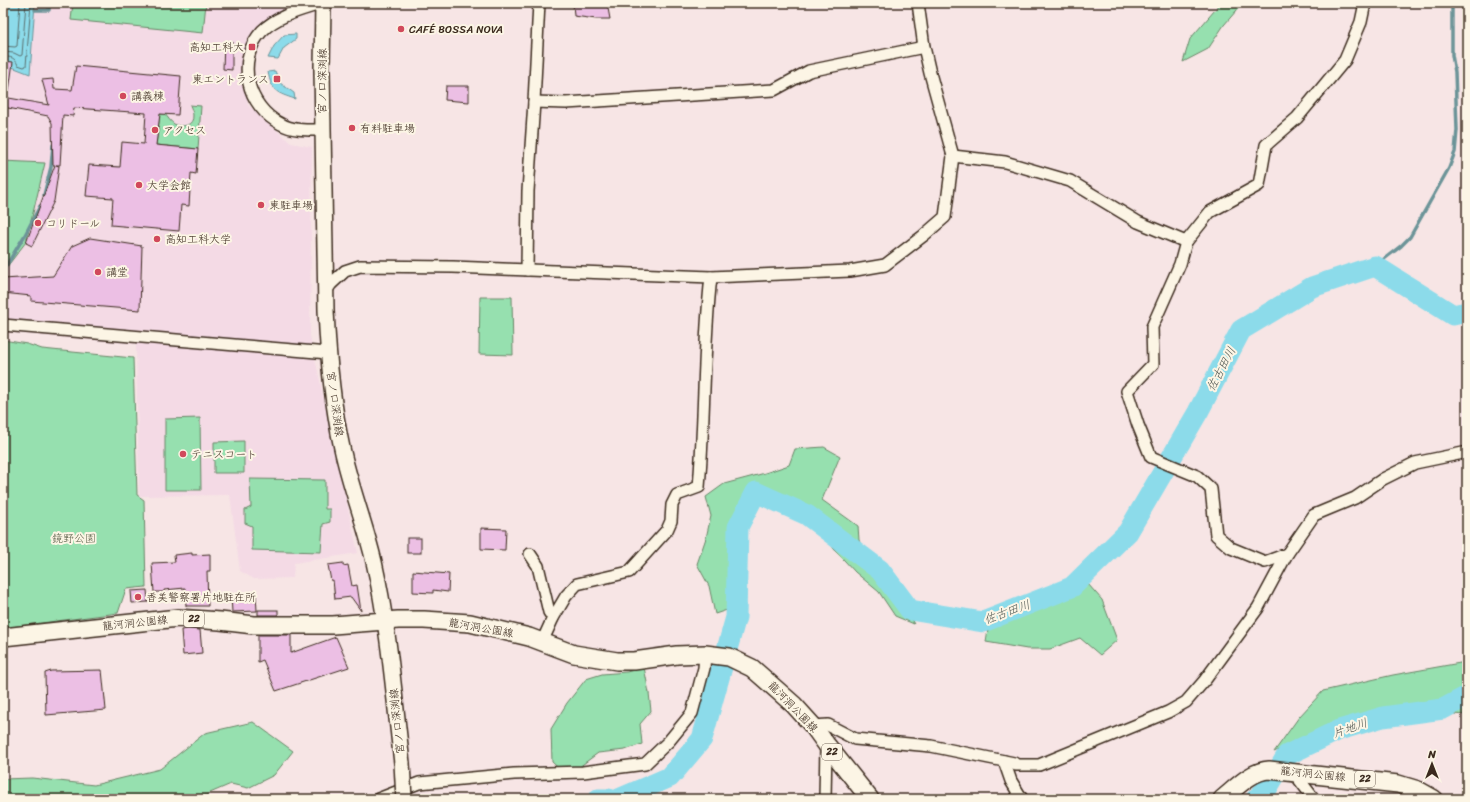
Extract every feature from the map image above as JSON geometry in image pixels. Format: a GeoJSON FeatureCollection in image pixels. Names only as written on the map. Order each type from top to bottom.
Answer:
{"type":"FeatureCollection","features":[{"type":"Feature","properties":{"kind":"main road","name":"宮ノ口深渕線"},"geometry":{"type":"LineString","coordinates":[[323,3],[322,69],[328,353],[334,406],[342,450],[374,562],[385,621],[402,763],[404,799]]}},
{"type":"Feature","properties":{"kind":"main road","name":"龍河洞公園線"},"geometry":{"type":"LineString","coordinates":[[3,637],[178,618],[254,625],[333,625],[398,620],[446,621],[470,623],[529,637],[557,649],[574,654],[617,661],[634,662],[677,655],[710,654],[729,656],[752,668],[794,705],[813,726],[870,799]]}},
{"type":"Feature","properties":{"kind":"main road","name":"龍河洞公園線"},"geometry":{"type":"LineString","coordinates":[[1222,799],[1263,770],[1295,772],[1398,784],[1418,790],[1434,799]]}},
{"type":"Feature","properties":{"kind":"street"},"geometry":{"type":"LineString","coordinates":[[323,3],[275,21],[262,32],[251,49],[247,63],[247,77],[254,100],[267,116],[282,125],[302,130],[323,130]]}},
{"type":"Feature","properties":{"kind":"street"},"geometry":{"type":"LineString","coordinates":[[527,270],[528,191],[539,3]]}},
{"type":"Feature","properties":{"kind":"street"},"geometry":{"type":"LineString","coordinates":[[326,291],[345,271],[360,266],[454,267],[711,277],[850,271],[885,265],[945,217],[953,156],[930,74],[924,47],[918,3]]}},
{"type":"Feature","properties":{"kind":"street"},"geometry":{"type":"LineString","coordinates":[[1287,554],[1265,562],[1231,548],[1216,535],[1211,489],[1197,476],[1151,457],[1127,392],[1153,364],[1152,327],[1180,264],[1186,242],[1210,212],[1259,185],[1266,145],[1296,118],[1345,60],[1361,22],[1365,3]]}},
{"type":"Feature","properties":{"kind":"street"},"geometry":{"type":"LineString","coordinates":[[534,102],[574,103],[774,90],[809,72],[924,47]]}},
{"type":"Feature","properties":{"kind":"street"},"geometry":{"type":"LineString","coordinates":[[953,156],[1005,162],[1070,181],[1138,222],[1186,242]]}},
{"type":"Feature","properties":{"kind":"street"},"geometry":{"type":"LineString","coordinates":[[542,642],[553,618],[566,596],[577,584],[629,572],[667,530],[671,520],[672,505],[677,495],[699,487],[702,448],[707,310],[711,277]]}},
{"type":"Feature","properties":{"kind":"street"},"geometry":{"type":"LineString","coordinates":[[3,325],[328,353]]}},
{"type":"Feature","properties":{"kind":"street"},"geometry":{"type":"LineString","coordinates":[[813,726],[828,725],[855,738],[931,746],[1014,763],[1016,765],[1039,765],[1168,712],[1186,702],[1205,680],[1258,608],[1287,554],[1314,515],[1355,498],[1383,479],[1415,463],[1463,453],[1467,454]]}},
{"type":"Feature","properties":{"kind":"street"},"geometry":{"type":"LineString","coordinates":[[530,554],[538,566],[549,612],[553,618]]}},
{"type":"Feature","properties":{"kind":"street"},"geometry":{"type":"LineString","coordinates":[[378,799],[419,783],[514,774],[582,772],[645,764],[669,741],[692,713],[704,668],[710,654]]}},
{"type":"Feature","properties":{"kind":"street"},"geometry":{"type":"LineString","coordinates":[[825,799],[826,744]]}},
{"type":"Feature","properties":{"kind":"street"},"geometry":{"type":"LineString","coordinates":[[1004,761],[1011,781],[1022,799]]}},
{"type":"Feature","properties":{"kind":"street"},"geometry":{"type":"LineString","coordinates":[[1295,772],[1314,799]]}},
{"type":"Feature","properties":{"kind":"shaded area","name":"高知工科大学"},"geometry":{"type":"Polygon","coordinates":[[[3,3],[307,3],[263,23],[242,53],[248,105],[291,143],[312,147],[310,336],[358,553],[294,563],[293,578],[254,579],[240,571],[230,495],[139,496],[136,344],[3,332],[3,3]]]}},
{"type":"Feature","properties":{"kind":"green space"},"geometry":{"type":"Polygon","coordinates":[[[73,3],[206,3],[203,33],[71,20],[73,3]]]}},
{"type":"Feature","properties":{"kind":"green space"},"geometry":{"type":"Polygon","coordinates":[[[1221,3],[1243,3],[1224,25],[1208,49],[1183,62],[1190,39],[1221,3]]]}},
{"type":"Feature","properties":{"kind":"green space"},"geometry":{"type":"Polygon","coordinates":[[[190,105],[201,106],[198,149],[156,145],[160,114],[165,114],[174,124],[184,126],[190,124],[193,119],[193,113],[190,105]]]}},
{"type":"Feature","properties":{"kind":"green space"},"geometry":{"type":"Polygon","coordinates":[[[3,161],[45,163],[26,242],[3,272],[3,161]]]}},
{"type":"Feature","properties":{"kind":"green space"},"geometry":{"type":"Polygon","coordinates":[[[480,297],[512,297],[513,355],[479,354],[480,297]]]}},
{"type":"Feature","properties":{"kind":"green space","name":"鏡野公園"},"geometry":{"type":"Polygon","coordinates":[[[3,340],[27,344],[42,349],[133,358],[137,495],[144,500],[146,587],[126,589],[118,613],[3,628],[3,340]]]}},
{"type":"Feature","properties":{"kind":"green space","name":"テニスコート"},"geometry":{"type":"Polygon","coordinates":[[[200,418],[201,490],[165,490],[165,419],[200,418]]]}},
{"type":"Feature","properties":{"kind":"green space"},"geometry":{"type":"Polygon","coordinates":[[[244,441],[244,473],[214,473],[214,442],[244,441]]]}},
{"type":"Feature","properties":{"kind":"green space"},"geometry":{"type":"Polygon","coordinates":[[[824,447],[840,456],[822,500],[858,526],[859,540],[867,559],[879,578],[899,601],[914,624],[895,616],[879,592],[855,572],[834,549],[822,531],[795,512],[772,499],[752,499],[747,508],[736,538],[732,559],[731,582],[735,599],[727,610],[715,614],[709,586],[697,564],[706,538],[711,516],[706,497],[724,484],[789,465],[795,449],[824,447]]]}},
{"type":"Feature","properties":{"kind":"green space"},"geometry":{"type":"Polygon","coordinates":[[[250,479],[325,480],[325,509],[330,509],[330,522],[323,524],[321,552],[252,550],[252,526],[245,523],[245,510],[251,507],[250,479]]]}},
{"type":"Feature","properties":{"kind":"green space"},"geometry":{"type":"Polygon","coordinates":[[[1088,584],[1102,600],[1117,640],[1100,655],[1080,638],[1050,649],[1027,649],[986,642],[988,629],[1008,614],[1044,604],[1088,584]]]}},
{"type":"Feature","properties":{"kind":"green space"},"geometry":{"type":"Polygon","coordinates":[[[1467,660],[1467,715],[1400,710],[1321,730],[1274,752],[1299,717],[1323,691],[1393,675],[1460,663],[1467,660]]]}},
{"type":"Feature","properties":{"kind":"green space"},"geometry":{"type":"Polygon","coordinates":[[[644,667],[651,711],[640,724],[642,744],[625,750],[598,753],[567,776],[552,762],[551,729],[567,703],[586,679],[602,674],[627,672],[644,667]]]}},
{"type":"Feature","properties":{"kind":"green space"},"geometry":{"type":"Polygon","coordinates":[[[253,722],[293,751],[274,775],[248,788],[231,784],[196,799],[3,799],[3,779],[32,778],[94,785],[160,769],[205,733],[253,722]]]}},
{"type":"Feature","properties":{"kind":"water"},"geometry":{"type":"Polygon","coordinates":[[[3,3],[35,3],[30,74],[12,67],[12,62],[3,61],[3,3]]]}},
{"type":"Feature","properties":{"kind":"water"},"geometry":{"type":"Polygon","coordinates":[[[296,34],[296,39],[284,48],[278,59],[268,58],[274,46],[284,35],[296,34]]]}},
{"type":"Feature","properties":{"kind":"water"},"geometry":{"type":"Polygon","coordinates":[[[275,71],[280,83],[294,93],[295,99],[276,91],[271,84],[268,72],[275,71]]]}},
{"type":"Feature","properties":{"kind":"building"},"geometry":{"type":"Polygon","coordinates":[[[573,3],[607,3],[610,19],[574,16],[573,3]]]}},
{"type":"Feature","properties":{"kind":"building"},"geometry":{"type":"Polygon","coordinates":[[[224,42],[232,42],[232,70],[223,69],[224,42]]]}},
{"type":"Feature","properties":{"kind":"building"},"geometry":{"type":"Polygon","coordinates":[[[3,61],[13,62],[9,91],[3,91],[3,61]]]}},
{"type":"Feature","properties":{"kind":"building"},"geometry":{"type":"Polygon","coordinates":[[[76,66],[181,76],[178,115],[160,114],[156,145],[198,149],[196,174],[191,173],[189,206],[181,205],[179,231],[111,225],[113,198],[86,196],[89,165],[120,167],[122,142],[144,144],[146,113],[74,108],[73,116],[63,115],[60,165],[56,165],[59,166],[54,201],[32,246],[26,243],[55,165],[53,165],[52,123],[48,116],[3,107],[3,97],[49,105],[42,80],[53,79],[54,89],[72,90],[76,66]]]}},
{"type":"Feature","properties":{"kind":"building"},"geometry":{"type":"Polygon","coordinates":[[[446,86],[469,86],[469,102],[445,100],[446,86]]]}},
{"type":"Feature","properties":{"kind":"building","name":"講堂"},"geometry":{"type":"Polygon","coordinates":[[[90,238],[142,246],[140,310],[31,301],[31,296],[3,293],[3,279],[53,276],[72,246],[90,238]]]}},
{"type":"Feature","properties":{"kind":"building"},"geometry":{"type":"Polygon","coordinates":[[[481,528],[506,529],[505,550],[481,549],[481,528]]]}},
{"type":"Feature","properties":{"kind":"building"},"geometry":{"type":"Polygon","coordinates":[[[407,538],[421,538],[421,553],[407,553],[407,538]]]}},
{"type":"Feature","properties":{"kind":"building"},"geometry":{"type":"Polygon","coordinates":[[[192,553],[192,555],[210,554],[210,571],[207,571],[208,606],[186,606],[185,588],[164,590],[164,592],[154,592],[152,563],[175,562],[174,555],[192,553]]]}},
{"type":"Feature","properties":{"kind":"building"},"geometry":{"type":"Polygon","coordinates":[[[343,563],[343,566],[348,565],[352,586],[357,585],[361,611],[351,597],[335,599],[333,580],[331,581],[328,565],[343,563]]]}},
{"type":"Feature","properties":{"kind":"building"},"geometry":{"type":"Polygon","coordinates":[[[413,571],[449,574],[448,592],[433,590],[433,593],[413,592],[413,571]]]}},
{"type":"Feature","properties":{"kind":"building"},"geometry":{"type":"Polygon","coordinates":[[[147,590],[148,602],[132,603],[131,591],[147,590]]]}},
{"type":"Feature","properties":{"kind":"building"},"geometry":{"type":"Polygon","coordinates":[[[256,594],[257,611],[232,612],[231,596],[256,594]]]}},
{"type":"Feature","properties":{"kind":"building"},"geometry":{"type":"Polygon","coordinates":[[[258,610],[278,610],[278,615],[258,615],[258,610]]]}},
{"type":"Feature","properties":{"kind":"building"},"geometry":{"type":"Polygon","coordinates":[[[181,630],[200,630],[202,653],[183,655],[181,630]]]}},
{"type":"Feature","properties":{"kind":"building"},"geometry":{"type":"Polygon","coordinates":[[[258,635],[291,635],[291,653],[336,637],[349,667],[276,691],[263,660],[258,662],[258,635]]]}},
{"type":"Feature","properties":{"kind":"building"},"geometry":{"type":"Polygon","coordinates":[[[102,670],[106,710],[46,715],[45,673],[51,671],[102,670]]]}},
{"type":"Feature","properties":{"kind":"waterway"},"geometry":{"type":"LineString","coordinates":[[35,10],[49,10],[49,3]]}},
{"type":"Feature","properties":{"kind":"waterway"},"geometry":{"type":"LineString","coordinates":[[1375,266],[1410,237],[1449,168],[1455,152],[1457,130],[1455,72],[1452,55],[1452,3]]}},
{"type":"Feature","properties":{"kind":"waterway"},"geometry":{"type":"LineString","coordinates":[[44,195],[51,167],[53,145]]}},
{"type":"Feature","properties":{"kind":"waterway"},"geometry":{"type":"LineString","coordinates":[[3,271],[25,235],[40,206]]}},
{"type":"Feature","properties":{"kind":"waterway","name":"佐古田川"},"geometry":{"type":"LineString","coordinates":[[619,799],[670,777],[702,739],[736,617],[738,527],[756,492],[807,515],[880,570],[910,610],[983,622],[1072,587],[1128,532],[1198,412],[1241,330],[1312,287],[1375,266],[1453,315],[1467,312]]}},
{"type":"Feature","properties":{"kind":"waterway","name":"片地川"},"geometry":{"type":"LineString","coordinates":[[1256,799],[1267,789],[1287,755],[1339,730],[1383,717],[1443,709],[1467,696]]}},
{"type":"Feature","properties":{"kind":"waterway","name":"片地川"},"geometry":{"type":"LineString","coordinates":[[598,799],[609,799]]}},
{"type":"Feature","properties":{"kind":"place","name":"CAFÉ BOSSA NOVA"},"geometry":{"type":"Point","coordinates":[401,29]}},
{"type":"Feature","properties":{"kind":"place","name":"高知工科大"},"geometry":{"type":"Point","coordinates":[252,47]}},
{"type":"Feature","properties":{"kind":"place","name":"東エントランス"},"geometry":{"type":"Point","coordinates":[277,79]}},
{"type":"Feature","properties":{"kind":"place","name":"講義棟"},"geometry":{"type":"Point","coordinates":[123,96]}},
{"type":"Feature","properties":{"kind":"place","name":"有料駐車場"},"geometry":{"type":"Point","coordinates":[352,128]}},
{"type":"Feature","properties":{"kind":"place","name":"アクセス"},"geometry":{"type":"Point","coordinates":[155,130]}},
{"type":"Feature","properties":{"kind":"place","name":"大学会館"},"geometry":{"type":"Point","coordinates":[139,185]}},
{"type":"Feature","properties":{"kind":"place","name":"東駐車場"},"geometry":{"type":"Point","coordinates":[261,205]}},
{"type":"Feature","properties":{"kind":"place","name":"コリドール"},"geometry":{"type":"Point","coordinates":[38,223]}},
{"type":"Feature","properties":{"kind":"place","name":"高知工科大学"},"geometry":{"type":"Point","coordinates":[157,239]}},
{"type":"Feature","properties":{"kind":"place","name":"講堂"},"geometry":{"type":"Point","coordinates":[98,272]}},
{"type":"Feature","properties":{"kind":"place","name":"テニスコート"},"geometry":{"type":"Point","coordinates":[183,454]}},
{"type":"Feature","properties":{"kind":"place","name":"香美警察署片地駐在所"},"geometry":{"type":"Point","coordinates":[138,597]}}]}
